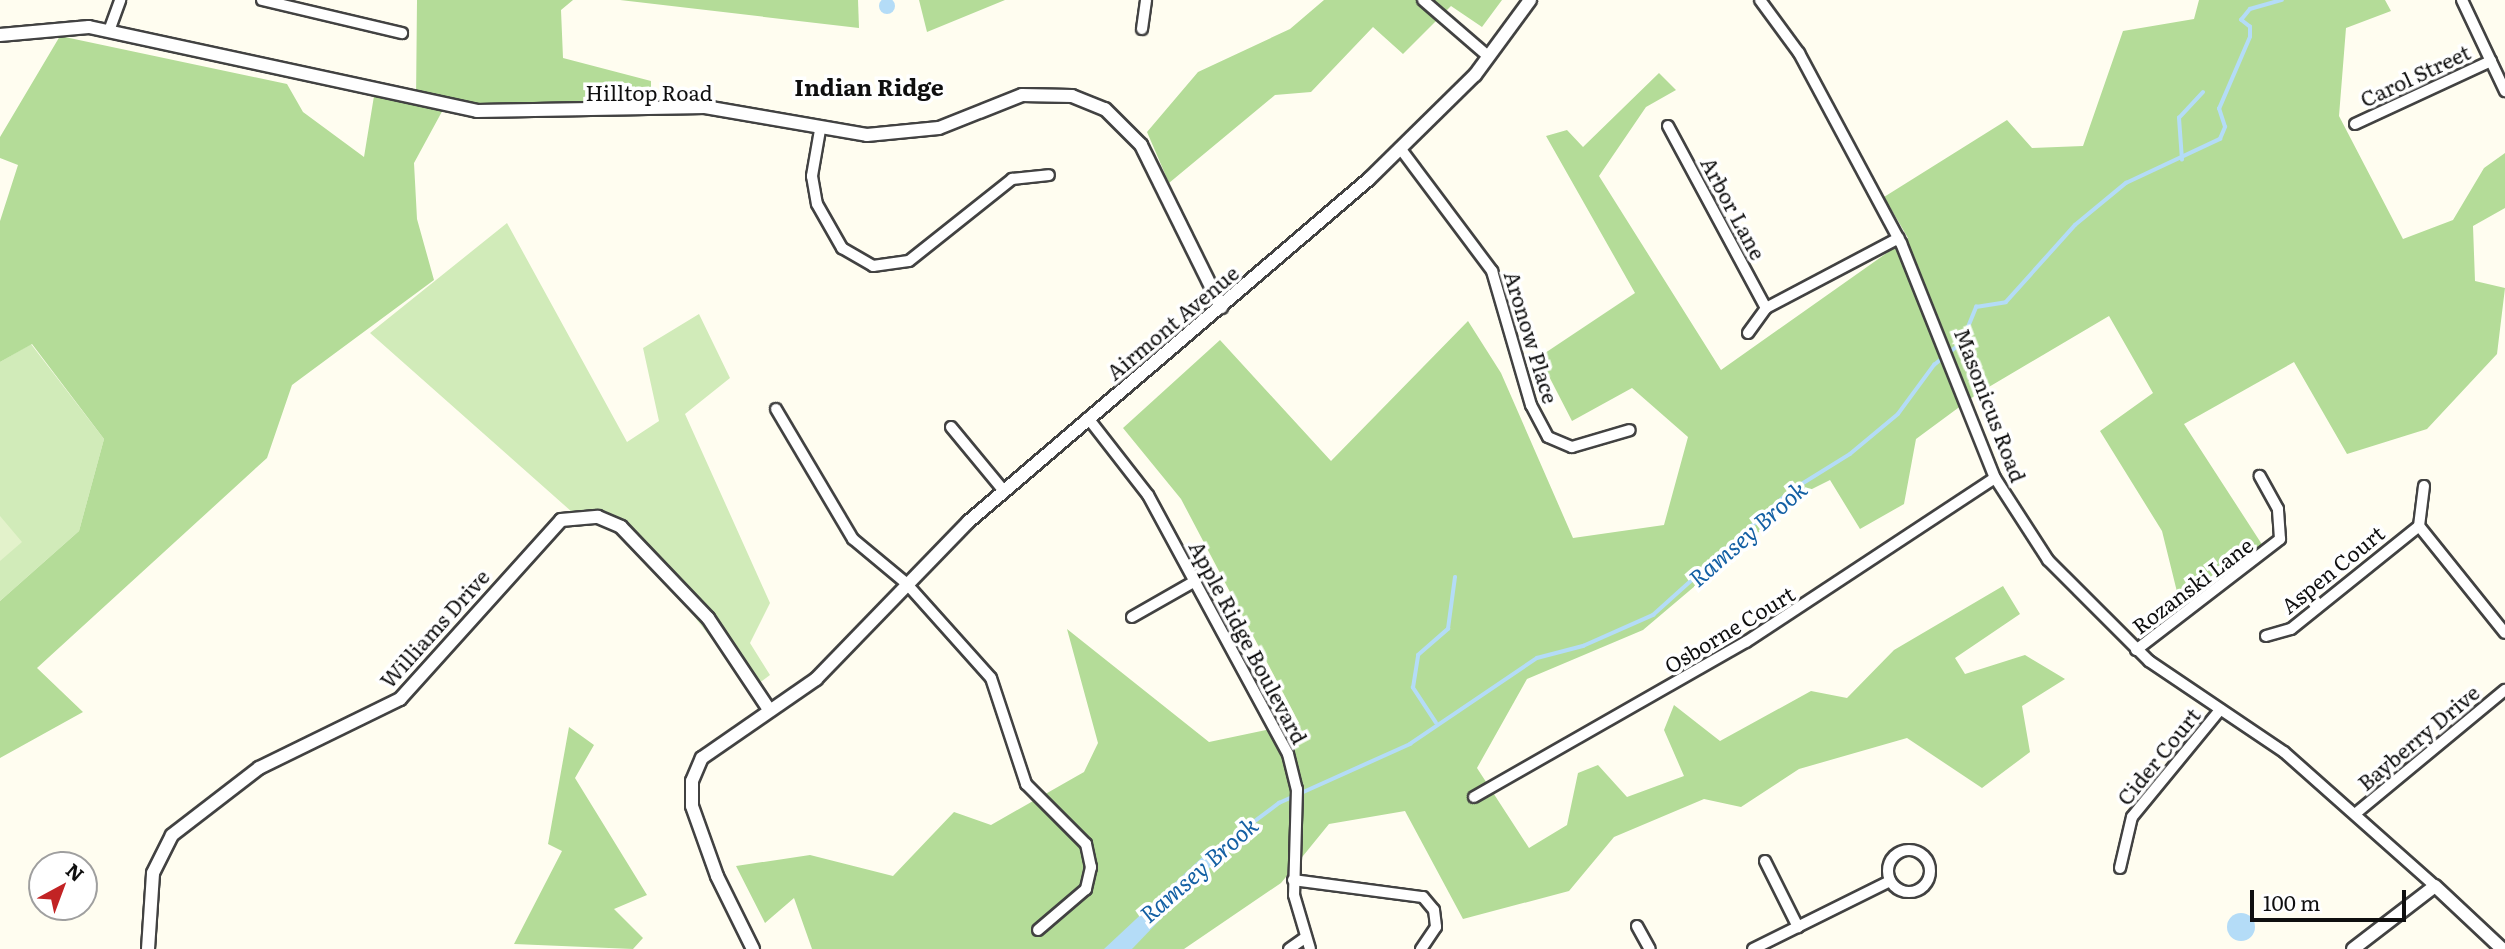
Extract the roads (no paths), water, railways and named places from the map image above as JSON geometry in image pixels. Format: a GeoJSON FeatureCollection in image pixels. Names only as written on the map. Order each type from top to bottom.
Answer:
{"type":"FeatureCollection","features":[{"type":"Feature","properties":{"kind":"street"},"geometry":{"type":"LineString","coordinates":[[109,31],[120,0]]}},
{"type":"Feature","properties":{"kind":"street"},"geometry":{"type":"LineString","coordinates":[[262,0],[402,33]]}},
{"type":"Feature","properties":{"kind":"street"},"geometry":{"type":"LineString","coordinates":[[1142,29],[1146,0]]}},
{"type":"Feature","properties":{"kind":"street"},"geometry":{"type":"LineString","coordinates":[[1423,0],[1489,57]]}},
{"type":"Feature","properties":{"kind":"street","name":"Airmont Avenue"},"geometry":{"type":"LineString","coordinates":[[753,949],[717,876],[691,793],[702,758],[768,708],[816,679],[828,663],[906,583],[1004,491],[1221,307],[1400,148],[1489,57],[1530,0]]}},
{"type":"Feature","properties":{"kind":"street","name":"Masonicus Road"},"geometry":{"type":"LineString","coordinates":[[1760,0],[1799,53],[1899,238],[1952,359],[1995,478],[2061,577],[2136,650],[2220,710],[2284,751],[2435,886]]}},
{"type":"Feature","properties":{"kind":"street"},"geometry":{"type":"LineString","coordinates":[[2462,0],[2505,91]]}},
{"type":"Feature","properties":{"kind":"street","name":"Hilltop Road"},"geometry":{"type":"LineString","coordinates":[[0,35],[69,26],[109,31],[477,111],[705,107],[820,130],[915,132],[1039,93],[1089,101],[1119,120],[1141,145],[1221,307]]}},
{"type":"Feature","properties":{"kind":"street","name":"Carol Street"},"geometry":{"type":"LineString","coordinates":[[2355,124],[2491,61]]}},
{"type":"Feature","properties":{"kind":"street","name":"Arbor Lane"},"geometry":{"type":"LineString","coordinates":[[1668,126],[1766,308]]}},
{"type":"Feature","properties":{"kind":"street"},"geometry":{"type":"LineString","coordinates":[[820,130],[812,176],[817,204],[842,248],[873,266],[909,261],[1012,179],[1049,175]]}},
{"type":"Feature","properties":{"kind":"street","name":"Aronow Place"},"geometry":{"type":"LineString","coordinates":[[1400,148],[1492,271],[1531,405],[1548,438],[1572,447],[1629,430]]}},
{"type":"Feature","properties":{"kind":"street"},"geometry":{"type":"LineString","coordinates":[[1748,333],[1766,308],[1899,238]]}},
{"type":"Feature","properties":{"kind":"street"},"geometry":{"type":"LineString","coordinates":[[776,409],[836,517],[906,583],[990,678],[1026,784],[1086,845],[1091,867],[1086,889],[1038,930]]}},
{"type":"Feature","properties":{"kind":"street","name":"Apple Ridge Boulevard"},"geometry":{"type":"LineString","coordinates":[[1088,418],[1148,495],[1294,771],[1293,880],[1305,938],[1310,949]]}},
{"type":"Feature","properties":{"kind":"street"},"geometry":{"type":"LineString","coordinates":[[951,427],[1004,491]]}},
{"type":"Feature","properties":{"kind":"street","name":"Rozanski Lane"},"geometry":{"type":"LineString","coordinates":[[2136,650],[2280,539],[2278,509],[2260,476]]}},
{"type":"Feature","properties":{"kind":"street","name":"Osborne Court"},"geometry":{"type":"LineString","coordinates":[[1474,797],[1746,642],[1995,478]]}},
{"type":"Feature","properties":{"kind":"street"},"geometry":{"type":"LineString","coordinates":[[2424,486],[2419,526],[2505,633]]}},
{"type":"Feature","properties":{"kind":"street","name":"Williams Drive"},"geometry":{"type":"LineString","coordinates":[[148,949],[153,873],[172,835],[259,768],[400,699],[561,520],[585,515],[621,527],[708,618],[768,708]]}},
{"type":"Feature","properties":{"kind":"street","name":"Aspen Court"},"geometry":{"type":"LineString","coordinates":[[2266,636],[2291,629],[2419,526]]}},
{"type":"Feature","properties":{"kind":"street"},"geometry":{"type":"LineString","coordinates":[[1132,617],[1195,581]]}},
{"type":"Feature","properties":{"kind":"street","name":"Bayberry Drive"},"geometry":{"type":"LineString","coordinates":[[2356,814],[2505,690]]}},
{"type":"Feature","properties":{"kind":"street","name":"Cider Court"},"geometry":{"type":"LineString","coordinates":[[2120,868],[2132,817],[2220,710]]}},
{"type":"Feature","properties":{"kind":"street"},"geometry":{"type":"LineString","coordinates":[[1901,851],[1926,860],[1928,879],[1917,891],[1905,892],[1890,881],[1888,866],[1901,851]]}},
{"type":"Feature","properties":{"kind":"street"},"geometry":{"type":"LineString","coordinates":[[1765,861],[1798,927]]}},
{"type":"Feature","properties":{"kind":"street"},"geometry":{"type":"LineString","coordinates":[[1293,880],[1423,897],[1436,927],[1421,949]]}},
{"type":"Feature","properties":{"kind":"street"},"geometry":{"type":"LineString","coordinates":[[1753,949],[1890,881]]}},
{"type":"Feature","properties":{"kind":"street"},"geometry":{"type":"LineString","coordinates":[[2353,949],[2435,886],[2502,945]]}},
{"type":"Feature","properties":{"kind":"street"},"geometry":{"type":"LineString","coordinates":[[1637,926],[1650,949]]}},
{"type":"Feature","properties":{"kind":"street"},"geometry":{"type":"LineString","coordinates":[[1289,949],[1305,938]]}},
{"type":"Feature","properties":{"kind":"water"},"geometry":{"type":"Polygon","coordinates":[[[884,-2],[890,-2],[895,6],[893,12],[884,14],[879,9],[879,3],[884,-2]]]}},
{"type":"Feature","properties":{"kind":"water"},"geometry":{"type":"Polygon","coordinates":[[[1211,849],[1223,854],[1132,949],[1104,949],[1211,849]]]}},
{"type":"Feature","properties":{"kind":"water"},"geometry":{"type":"Polygon","coordinates":[[[2241,913],[2251,917],[2255,927],[2251,937],[2241,941],[2231,937],[2227,927],[2231,917],[2241,913]]]}},
{"type":"Feature","properties":{"kind":"waterway","name":"Ramsey Brook"},"geometry":{"type":"LineString","coordinates":[[1212,853],[1279,803],[1410,744],[1537,658],[1583,646],[1653,615],[1792,490],[1850,454],[1898,414],[1934,365],[1962,342],[1976,307],[2006,302],[2075,225],[2126,183],[2220,139],[2225,127],[2219,109],[2250,37],[2250,27],[2241,20],[2250,9],[2282,0]]}},
{"type":"Feature","properties":{"kind":"waterway"},"geometry":{"type":"LineString","coordinates":[[2182,160],[2179,118],[2203,92]]}},
{"type":"Feature","properties":{"kind":"waterway"},"geometry":{"type":"LineString","coordinates":[[1436,723],[1413,688],[1418,655],[1448,629],[1455,577]]}},
{"type":"Feature","properties":{"kind":"district","name":"Indian Ridge"},"geometry":{"type":"Point","coordinates":[869,86]}}]}
